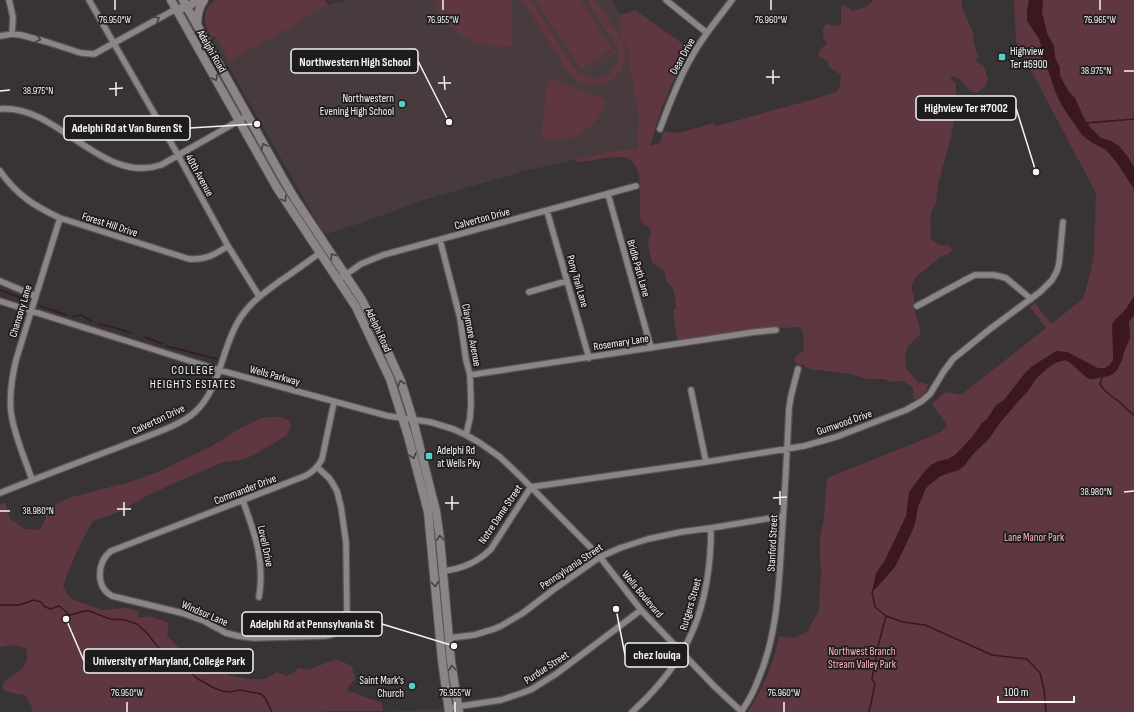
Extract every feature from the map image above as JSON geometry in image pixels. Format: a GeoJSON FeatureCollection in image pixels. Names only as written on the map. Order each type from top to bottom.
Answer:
{"type":"FeatureCollection","features":[{"type":"Feature","properties":{"kind":"main road","name":"Adelphi Road"},"geometry":{"type":"LineString","coordinates":[[171,0],[277,188],[354,303],[390,379],[428,512],[448,710]]}},
{"type":"Feature","properties":{"kind":"main road"},"geometry":{"type":"LineString","coordinates":[[176,9],[184,2],[198,0]]}},
{"type":"Feature","properties":{"kind":"main road"},"geometry":{"type":"LineString","coordinates":[[197,26],[197,14],[204,0]]}},
{"type":"Feature","properties":{"kind":"main road","name":"Adelphi Road"},"geometry":{"type":"LineString","coordinates":[[184,2],[295,199],[346,274],[367,310],[387,350],[400,381],[413,420],[435,504],[458,709]]}},
{"type":"Feature","properties":{"kind":"street"},"geometry":{"type":"LineString","coordinates":[[9,0],[13,17],[12,34]]}},
{"type":"Feature","properties":{"kind":"street","name":"40th Avenue"},"geometry":{"type":"LineString","coordinates":[[89,0],[178,155],[228,246],[259,296]]}},
{"type":"Feature","properties":{"kind":"street"},"geometry":{"type":"LineString","coordinates":[[667,0],[707,33]]}},
{"type":"Feature","properties":{"kind":"street","name":"Dean Drive"},"geometry":{"type":"LineString","coordinates":[[660,129],[670,102],[696,48],[732,0]]}},
{"type":"Feature","properties":{"kind":"street"},"geometry":{"type":"LineString","coordinates":[[0,36],[12,34],[21,35],[86,54],[98,52],[176,9]]}},
{"type":"Feature","properties":{"kind":"street"},"geometry":{"type":"LineString","coordinates":[[0,109],[17,109],[33,114],[101,156],[123,166],[137,168],[152,168],[160,165],[247,116]]}},
{"type":"Feature","properties":{"kind":"street","name":"Forest Hill Drive"},"geometry":{"type":"LineString","coordinates":[[0,171],[25,199],[60,218],[189,259],[210,257],[228,246]]}},
{"type":"Feature","properties":{"kind":"street","name":"Calverton Drive"},"geometry":{"type":"LineString","coordinates":[[338,280],[357,266],[372,259],[636,186]]}},
{"type":"Feature","properties":{"kind":"street","name":"Bridle Path Lane"},"geometry":{"type":"LineString","coordinates":[[608,194],[651,348]]}},
{"type":"Feature","properties":{"kind":"street","name":"Pony Trail Lane"},"geometry":{"type":"LineString","coordinates":[[547,211],[589,358]]}},
{"type":"Feature","properties":{"kind":"street","name":"Chansory Lane"},"geometry":{"type":"LineString","coordinates":[[32,480],[15,430],[11,412],[10,396],[12,377],[35,296],[60,218]]}},
{"type":"Feature","properties":{"kind":"street","name":"Gumwood Drive"},"geometry":{"type":"LineString","coordinates":[[531,487],[787,449],[836,437],[906,410],[922,401],[930,394],[953,359],[1040,292],[1052,280],[1060,264],[1063,222]]}},
{"type":"Feature","properties":{"kind":"street","name":"Claymore Avenue"},"geometry":{"type":"LineString","coordinates":[[440,240],[460,318],[470,376],[472,403],[466,435]]}},
{"type":"Feature","properties":{"kind":"street","name":"Calverton Drive"},"geometry":{"type":"LineString","coordinates":[[0,493],[148,436],[188,418],[204,402],[220,370],[236,324],[246,309],[259,296],[320,253]]}},
{"type":"Feature","properties":{"kind":"street"},"geometry":{"type":"LineString","coordinates":[[917,306],[975,275],[994,274],[1006,278],[1031,298]]}},
{"type":"Feature","properties":{"kind":"street"},"geometry":{"type":"LineString","coordinates":[[0,281],[35,296]]}},
{"type":"Feature","properties":{"kind":"street"},"geometry":{"type":"LineString","coordinates":[[529,292],[567,281]]}},
{"type":"Feature","properties":{"kind":"street","name":"Wells Parkway"},"geometry":{"type":"LineString","coordinates":[[0,301],[220,370],[334,402],[388,416],[442,425],[466,435],[480,443],[510,465],[531,487]]}},
{"type":"Feature","properties":{"kind":"street","name":"Rosemary Lane"},"geometry":{"type":"LineString","coordinates":[[470,376],[776,330]]}},
{"type":"Feature","properties":{"kind":"street","name":"Stanford Street"},"geometry":{"type":"LineString","coordinates":[[741,712],[752,695],[762,670],[771,637],[777,606],[790,402],[798,369]]}},
{"type":"Feature","properties":{"kind":"street"},"geometry":{"type":"LineString","coordinates":[[691,390],[706,462]]}},
{"type":"Feature","properties":{"kind":"street"},"geometry":{"type":"LineString","coordinates":[[317,467],[320,464],[323,454],[334,402]]}},
{"type":"Feature","properties":{"kind":"street","name":"Commander Drive"},"geometry":{"type":"LineString","coordinates":[[114,550],[305,476],[317,467]]}},
{"type":"Feature","properties":{"kind":"street","name":"Windsor Lane"},"geometry":{"type":"LineString","coordinates":[[114,550],[106,556],[100,575],[102,586],[107,593],[112,596],[182,613],[204,621],[226,633],[238,636],[254,638],[333,635],[342,628],[347,618],[345,530],[337,491],[329,478],[317,467]]}},
{"type":"Feature","properties":{"kind":"street","name":"Notre Dame Street"},"geometry":{"type":"LineString","coordinates":[[443,571],[470,565],[485,555],[491,549],[531,487]]}},
{"type":"Feature","properties":{"kind":"street","name":"Wells Boulevard"},"geometry":{"type":"LineString","coordinates":[[531,487],[600,557],[641,610],[741,712]]}},
{"type":"Feature","properties":{"kind":"street","name":"Lovell Drive"},"geometry":{"type":"LineString","coordinates":[[243,501],[257,543],[260,560],[261,580],[259,597]]}},
{"type":"Feature","properties":{"kind":"street","name":"Pennsylvania Street"},"geometry":{"type":"LineString","coordinates":[[449,638],[474,635],[501,626],[523,613],[553,590],[609,552],[648,539],[681,532],[783,516]]}},
{"type":"Feature","properties":{"kind":"street","name":"Rutgers Street"},"geometry":{"type":"LineString","coordinates":[[632,712],[666,676],[682,653],[690,638],[706,592],[710,561],[711,528]]}},
{"type":"Feature","properties":{"kind":"street","name":"Purdue Street"},"geometry":{"type":"LineString","coordinates":[[448,710],[501,700],[532,689],[556,674],[641,610]]}},
{"type":"Feature","properties":{"kind":"shaded area"},"geometry":{"type":"Polygon","coordinates":[[[347,0],[611,0],[621,15],[644,62],[637,150],[620,150],[521,172],[424,200],[327,234],[323,232],[214,41],[216,37],[347,0]]]}},
{"type":"Feature","properties":{"kind":"shaded area"},"geometry":{"type":"Polygon","coordinates":[[[1029,0],[1043,0],[1042,12],[1047,33],[1054,46],[1055,57],[1060,68],[1060,76],[1069,92],[1075,98],[1089,126],[1101,138],[1111,141],[1119,146],[1128,157],[1134,167],[1134,189],[1117,163],[1106,150],[1082,135],[1062,106],[1055,91],[1046,61],[1041,56],[1041,45],[1039,39],[1027,21],[1029,0]]]}},
{"type":"Feature","properties":{"kind":"shaded area"},"geometry":{"type":"Polygon","coordinates":[[[1134,296],[1134,315],[1129,322],[1130,338],[1117,370],[1108,376],[1090,379],[1068,361],[1060,361],[1044,371],[1036,379],[1027,393],[999,424],[989,439],[974,453],[964,466],[959,470],[939,477],[926,488],[918,507],[915,524],[895,567],[872,592],[876,573],[885,560],[906,516],[909,492],[924,472],[938,461],[948,459],[955,455],[987,419],[996,405],[1004,400],[1025,373],[1031,367],[1056,351],[1067,352],[1098,368],[1105,368],[1110,365],[1113,360],[1112,325],[1126,309],[1134,296]]]}},
{"type":"Feature","properties":{"kind":"shaded area"},"geometry":{"type":"Polygon","coordinates":[[[448,708],[449,712],[387,712],[448,708]]]}},
{"type":"Feature","properties":{"kind":"green space"},"geometry":{"type":"Polygon","coordinates":[[[215,0],[325,0],[328,5],[300,19],[301,22],[230,61],[216,37],[212,38],[205,23],[205,13],[210,4],[215,0]]]}},
{"type":"Feature","properties":{"kind":"green space"},"geometry":{"type":"Polygon","coordinates":[[[433,0],[512,0],[512,46],[494,47],[474,42],[465,37],[449,25],[437,9],[433,0]]]}},
{"type":"Feature","properties":{"kind":"green space"},"geometry":{"type":"Polygon","coordinates":[[[522,0],[531,0],[575,69],[580,74],[615,50],[617,52],[581,74],[595,79],[608,75],[616,66],[618,51],[615,43],[587,0],[595,0],[616,30],[624,47],[625,57],[623,66],[619,73],[605,83],[596,85],[587,84],[575,79],[569,73],[522,0]]]}},
{"type":"Feature","properties":{"kind":"green space"},"geometry":{"type":"Polygon","coordinates":[[[535,0],[581,0],[613,49],[581,69],[535,0]]]}},
{"type":"Feature","properties":{"kind":"green space"},"geometry":{"type":"Polygon","coordinates":[[[874,0],[962,0],[962,8],[973,33],[978,57],[975,61],[984,66],[988,79],[984,88],[976,93],[970,91],[960,79],[952,76],[950,78],[956,83],[956,115],[938,185],[936,203],[932,210],[930,221],[931,238],[934,242],[940,245],[950,246],[952,250],[947,255],[941,256],[916,277],[911,287],[914,296],[914,309],[921,333],[908,346],[905,356],[906,367],[919,383],[923,382],[928,385],[923,395],[916,399],[913,399],[913,388],[903,381],[890,382],[885,379],[868,379],[850,374],[810,369],[795,363],[795,357],[804,350],[803,333],[800,327],[763,329],[698,339],[677,340],[673,310],[676,309],[674,291],[666,282],[664,270],[652,263],[648,243],[651,235],[650,228],[644,224],[640,218],[640,187],[636,167],[626,158],[621,157],[582,162],[577,162],[576,160],[620,150],[637,150],[639,115],[630,70],[629,52],[619,33],[621,15],[635,10],[686,46],[677,73],[662,107],[650,146],[660,143],[664,131],[678,133],[714,123],[715,126],[838,91],[841,75],[829,68],[828,61],[821,58],[818,54],[821,48],[827,43],[823,38],[823,29],[826,24],[837,26],[841,24],[841,10],[843,5],[853,11],[867,6],[874,0]]]}},
{"type":"Feature","properties":{"kind":"green space"},"geometry":{"type":"Polygon","coordinates":[[[1014,0],[1134,0],[1134,712],[748,712],[767,675],[779,636],[792,638],[802,635],[810,629],[810,626],[817,614],[819,608],[821,572],[820,537],[824,519],[827,478],[942,431],[947,425],[932,404],[945,392],[961,395],[1046,328],[1030,307],[1035,303],[1051,324],[1083,299],[1094,254],[1096,193],[1016,42],[1014,0]]]}},
{"type":"Feature","properties":{"kind":"green space"},"geometry":{"type":"Polygon","coordinates":[[[552,79],[606,99],[603,109],[597,119],[590,126],[582,133],[563,140],[541,138],[547,82],[552,79]]]}},
{"type":"Feature","properties":{"kind":"green space"},"geometry":{"type":"Polygon","coordinates":[[[265,417],[280,417],[289,420],[291,427],[286,436],[245,459],[221,463],[146,496],[121,511],[93,521],[75,555],[63,586],[67,594],[74,600],[103,610],[124,608],[131,609],[139,612],[137,617],[141,618],[149,616],[169,623],[167,636],[178,647],[196,659],[228,675],[248,679],[265,679],[277,672],[286,676],[299,668],[308,670],[336,659],[352,666],[355,679],[346,690],[382,703],[383,711],[32,712],[30,703],[25,695],[3,690],[3,682],[24,666],[27,656],[26,648],[11,645],[0,647],[0,504],[5,503],[10,519],[25,529],[39,530],[44,523],[48,509],[68,498],[130,482],[160,471],[212,446],[242,427],[265,417]]]}},
{"type":"Feature","properties":{"kind":"waterway"},"geometry":{"type":"LineString","coordinates":[[1086,123],[1134,119]]}},
{"type":"Feature","properties":{"kind":"waterway"},"geometry":{"type":"LineString","coordinates":[[0,290],[24,299]]}},
{"type":"Feature","properties":{"kind":"waterway"},"geometry":{"type":"LineString","coordinates":[[40,306],[66,315]]}},
{"type":"Feature","properties":{"kind":"waterway"},"geometry":{"type":"LineString","coordinates":[[72,317],[81,315],[91,321]]}},
{"type":"Feature","properties":{"kind":"waterway"},"geometry":{"type":"LineString","coordinates":[[99,324],[131,333]]}},
{"type":"Feature","properties":{"kind":"waterway"},"geometry":{"type":"LineString","coordinates":[[145,337],[162,344]]}},
{"type":"Feature","properties":{"kind":"waterway"},"geometry":{"type":"LineString","coordinates":[[166,346],[217,359]]}},
{"type":"Feature","properties":{"kind":"waterway"},"geometry":{"type":"LineString","coordinates":[[1102,377],[1100,384],[1104,390],[1134,415]]}},
{"type":"Feature","properties":{"kind":"waterway"},"geometry":{"type":"LineString","coordinates":[[873,590],[872,592],[875,607],[886,616],[903,622],[925,625],[992,655],[1027,659],[1040,673],[1044,689],[1046,712]]}},
{"type":"Feature","properties":{"kind":"waterway"},"geometry":{"type":"LineString","coordinates":[[0,605],[19,605],[34,600],[41,602],[44,606],[50,609],[59,606],[70,615],[89,611],[110,619],[125,620],[137,624],[148,634],[165,655],[171,660],[182,665],[198,679],[222,691],[230,692],[240,690],[261,694],[265,698],[272,712]]}},
{"type":"Feature","properties":{"kind":"waterway"},"geometry":{"type":"LineString","coordinates":[[869,712],[875,684],[872,679],[878,646],[886,616]]}},
{"type":"Feature","properties":{"kind":"place","name":"Highview Ter #6900"},"geometry":{"type":"Point","coordinates":[1002,57]}},
{"type":"Feature","properties":{"kind":"place","name":"Northwestern Evening High School"},"geometry":{"type":"Point","coordinates":[402,104]}},
{"type":"Feature","properties":{"kind":"place","name":"Northwestern High School"},"geometry":{"type":"Point","coordinates":[449,122]}},
{"type":"Feature","properties":{"kind":"place","name":"Adelphi Rd at Van Buren St"},"geometry":{"type":"Point","coordinates":[257,124]}},
{"type":"Feature","properties":{"kind":"place","name":"Highview Ter #7002"},"geometry":{"type":"Point","coordinates":[1036,172]}},
{"type":"Feature","properties":{"kind":"place","name":"Adelphi Rd at Wells Pky"},"geometry":{"type":"Point","coordinates":[429,456]}},
{"type":"Feature","properties":{"kind":"place","name":"chez louiqa"},"geometry":{"type":"Point","coordinates":[616,609]}},
{"type":"Feature","properties":{"kind":"place","name":"University of Maryland, College Park"},"geometry":{"type":"Point","coordinates":[66,619]}},
{"type":"Feature","properties":{"kind":"place","name":"Adelphi Rd at Pennsylvania St"},"geometry":{"type":"Point","coordinates":[454,646]}},
{"type":"Feature","properties":{"kind":"place","name":"Saint Mark's Church"},"geometry":{"type":"Point","coordinates":[412,686]}},
{"type":"Feature","properties":{"kind":"district","name":"COLLEGE HEIGHTS ESTATES"},"geometry":{"type":"Point","coordinates":[193,377]}},
{"type":"Feature","properties":{"kind":"park label","name":"Lane Manor Park"},"geometry":{"type":"Point","coordinates":[1034,537]}},
{"type":"Feature","properties":{"kind":"park label","name":"Northwest Branch Stream Valley Park"},"geometry":{"type":"Point","coordinates":[862,657]}}]}
